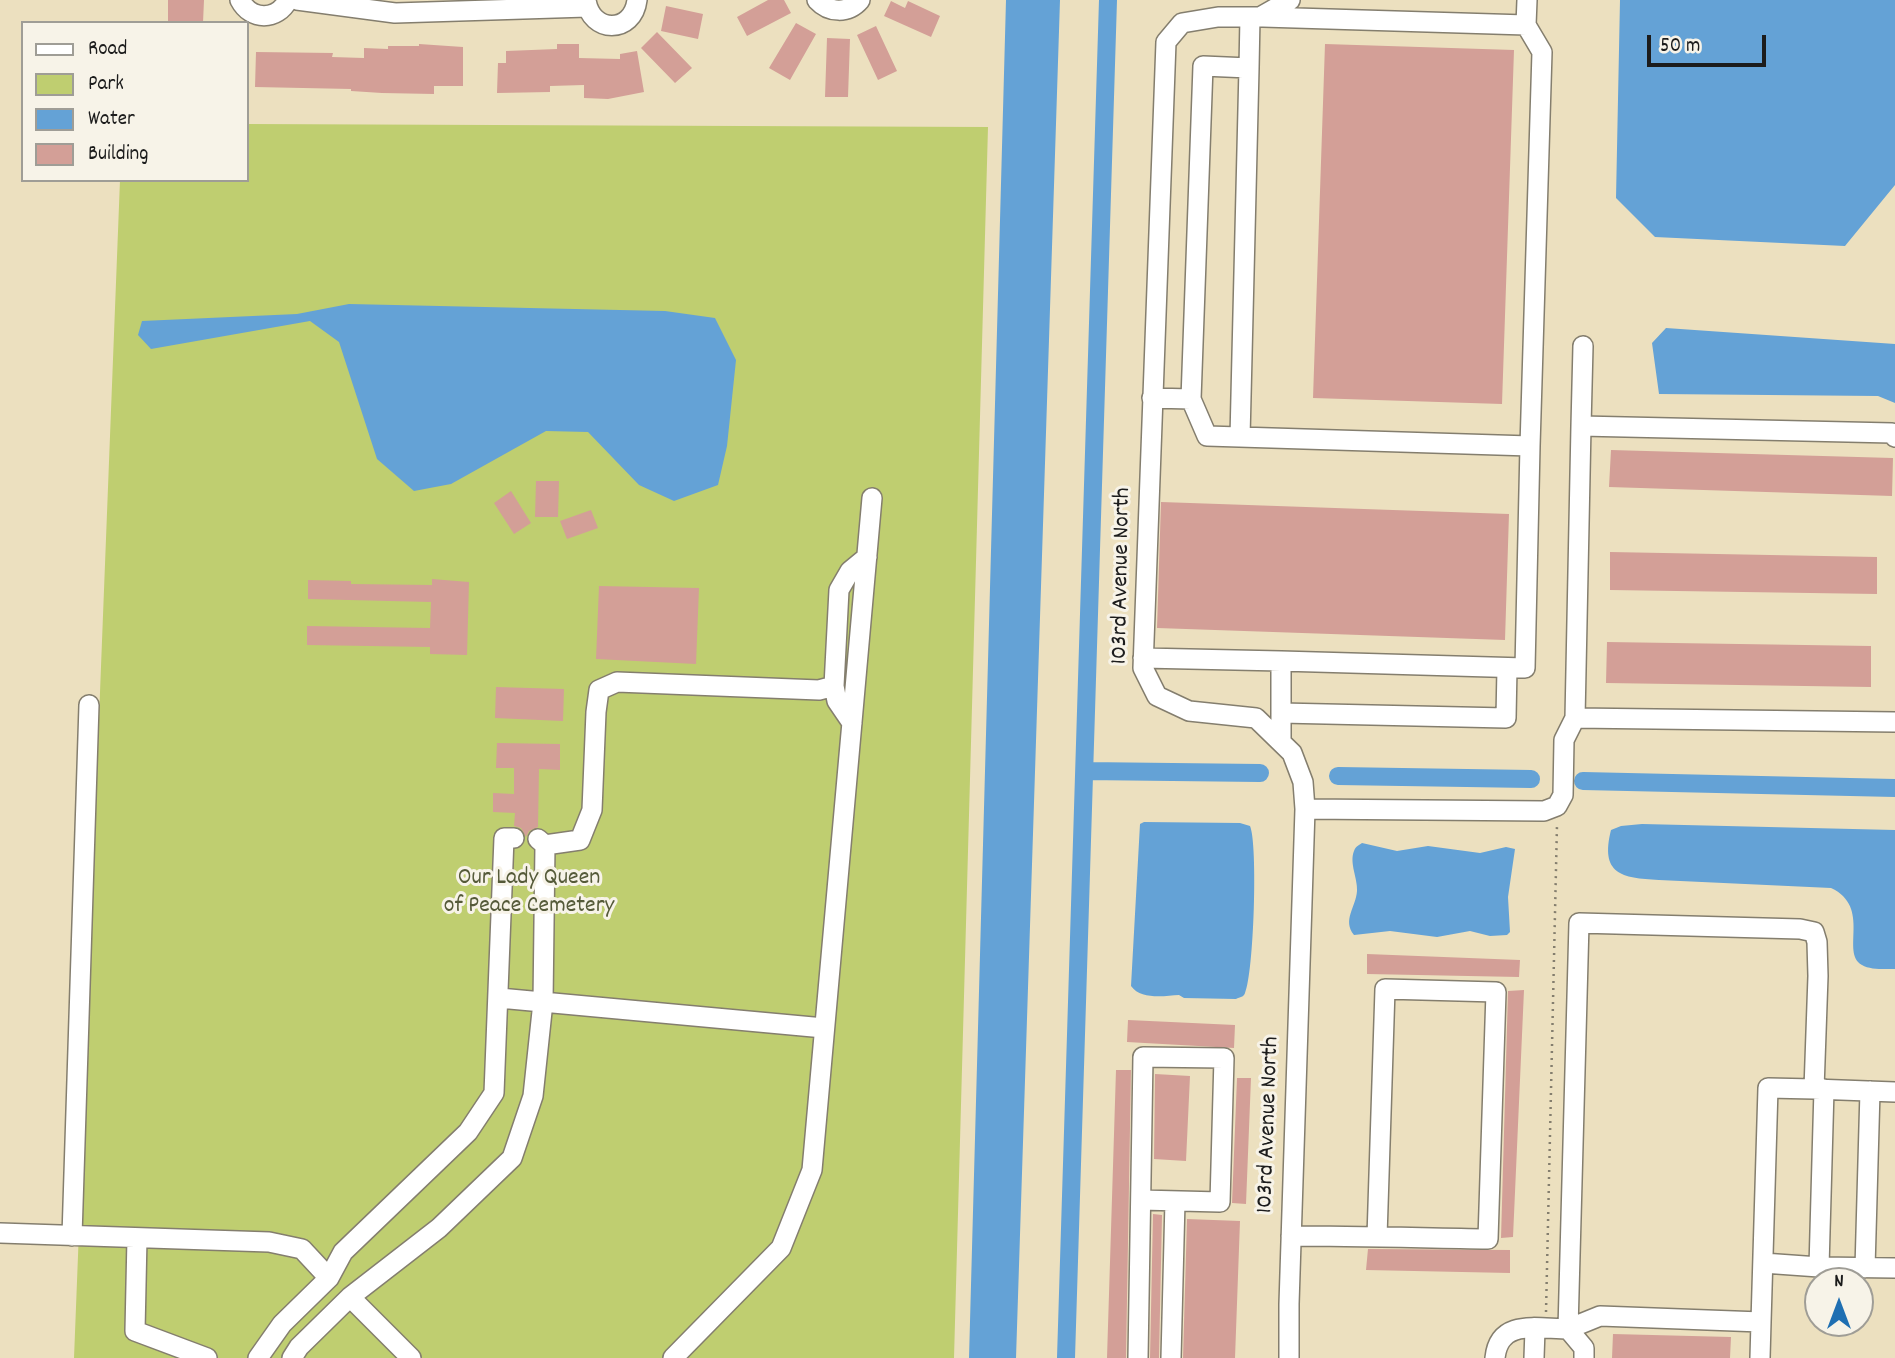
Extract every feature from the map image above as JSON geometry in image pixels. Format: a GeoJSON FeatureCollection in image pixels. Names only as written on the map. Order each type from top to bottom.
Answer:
{"type":"FeatureCollection","features":[{"type":"Feature","properties":{"kind":"street"},"geometry":{"type":"LineString","coordinates":[[242,11],[271,16],[288,0]]}},
{"type":"Feature","properties":{"kind":"street"},"geometry":{"type":"LineString","coordinates":[[297,0],[396,7],[587,4],[597,21],[614,25],[630,18],[635,11],[637,0]]}},
{"type":"Feature","properties":{"kind":"street"},"geometry":{"type":"LineString","coordinates":[[817,0],[829,9],[839,11],[848,9],[860,0]]}},
{"type":"Feature","properties":{"kind":"street","name":"103rd Avenue North"},"geometry":{"type":"LineString","coordinates":[[1289,1358],[1305,808],[1303,782],[1292,753],[1256,718],[1189,711],[1157,696],[1143,667],[1143,658],[1166,42],[1182,23],[1218,17],[1255,17],[1290,0]]}},
{"type":"Feature","properties":{"kind":"street"},"geometry":{"type":"LineString","coordinates":[[1143,658],[1525,668],[1542,51],[1526,25],[1527,0]]}},
{"type":"Feature","properties":{"kind":"street"},"geometry":{"type":"LineString","coordinates":[[1240,438],[1249,68],[1255,17],[1526,25]]}},
{"type":"Feature","properties":{"kind":"street"},"geometry":{"type":"LineString","coordinates":[[1249,68],[1203,66],[1191,399],[1207,436],[1530,446]]}},
{"type":"Feature","properties":{"kind":"street"},"geometry":{"type":"LineString","coordinates":[[1305,808],[1544,811],[1557,806],[1563,795],[1564,740],[1575,718],[1583,346]]}},
{"type":"Feature","properties":{"kind":"street"},"geometry":{"type":"LineString","coordinates":[[1152,398],[1191,399]]}},
{"type":"Feature","properties":{"kind":"street"},"geometry":{"type":"LineString","coordinates":[[1581,426],[1892,433],[1895,437]]}},
{"type":"Feature","properties":{"kind":"street"},"geometry":{"type":"LineString","coordinates":[[673,1358],[781,1248],[811,1170],[872,498]]}},
{"type":"Feature","properties":{"kind":"street"},"geometry":{"type":"LineString","coordinates":[[852,723],[837,701],[834,686],[839,590],[850,571],[867,557]]}},
{"type":"Feature","properties":{"kind":"street"},"geometry":{"type":"LineString","coordinates":[[1281,662],[1281,742]]}},
{"type":"Feature","properties":{"kind":"street"},"geometry":{"type":"LineString","coordinates":[[1281,713],[1506,718],[1507,667]]}},
{"type":"Feature","properties":{"kind":"street"},"geometry":{"type":"LineString","coordinates":[[292,1358],[299,1347],[350,1297],[439,1228],[512,1158],[533,1096],[543,1002],[541,842],[580,840],[592,810],[599,690],[617,682],[819,690],[834,686]]}},
{"type":"Feature","properties":{"kind":"street"},"geometry":{"type":"LineString","coordinates":[[72,1236],[89,705]]}},
{"type":"Feature","properties":{"kind":"street"},"geometry":{"type":"LineString","coordinates":[[1575,718],[1895,722]]}},
{"type":"Feature","properties":{"kind":"street"},"geometry":{"type":"LineString","coordinates":[[258,1358],[282,1324],[329,1278],[343,1252],[468,1132],[494,1093],[504,838],[514,838]]}},
{"type":"Feature","properties":{"kind":"street"},"geometry":{"type":"LineString","coordinates":[[1584,1358],[1584,1348],[1568,1329],[1579,923],[1800,929],[1814,932],[1818,965],[1819,1267],[1763,1264]]}},
{"type":"Feature","properties":{"kind":"street"},"geometry":{"type":"LineString","coordinates":[[1291,1236],[1488,1239],[1496,992],[1385,989],[1377,1237]]}},
{"type":"Feature","properties":{"kind":"street"},"geometry":{"type":"LineString","coordinates":[[499,998],[824,1028]]}},
{"type":"Feature","properties":{"kind":"street"},"geometry":{"type":"LineString","coordinates":[[1138,1358],[1143,1057],[1224,1058],[1220,1202],[1141,1200]]}},
{"type":"Feature","properties":{"kind":"street"},"geometry":{"type":"LineString","coordinates":[[1760,1358],[1768,1088],[1895,1092]]}},
{"type":"Feature","properties":{"kind":"street"},"geometry":{"type":"LineString","coordinates":[[1865,1267],[1870,1091]]}},
{"type":"Feature","properties":{"kind":"street"},"geometry":{"type":"LineString","coordinates":[[1171,1358],[1175,1201]]}},
{"type":"Feature","properties":{"kind":"street"},"geometry":{"type":"LineString","coordinates":[[0,1233],[269,1242],[302,1249],[329,1278]]}},
{"type":"Feature","properties":{"kind":"street"},"geometry":{"type":"LineString","coordinates":[[137,1238],[135,1331],[207,1358]]}},
{"type":"Feature","properties":{"kind":"street"},"geometry":{"type":"LineString","coordinates":[[1874,1268],[1895,1268]]}},
{"type":"Feature","properties":{"kind":"street"},"geometry":{"type":"LineString","coordinates":[[350,1297],[411,1358]]}},
{"type":"Feature","properties":{"kind":"street"},"geometry":{"type":"LineString","coordinates":[[1495,1358],[1496,1345],[1502,1335],[1515,1329],[1568,1329],[1600,1317],[1761,1322]]}},
{"type":"Feature","properties":{"kind":"street"},"geometry":{"type":"LineString","coordinates":[[1534,1358],[1540,1329]]}},
{"type":"Feature","properties":{"kind":"path"},"geometry":{"type":"LineString","coordinates":[[1540,1329],[1557,806]]}},
{"type":"Feature","properties":{"kind":"green space","name":"Our Lady Queen of Peace Cemetery"},"geometry":{"type":"Polygon","coordinates":[[[248,124],[988,127],[954,1358],[74,1358],[120,182],[248,182],[248,124]]]}},
{"type":"Feature","properties":{"kind":"water"},"geometry":{"type":"Polygon","coordinates":[[[1006,0],[1060,0],[1016,1358],[969,1358],[1006,0]]]}},
{"type":"Feature","properties":{"kind":"water"},"geometry":{"type":"Polygon","coordinates":[[[1620,0],[1895,0],[1895,185],[1845,246],[1655,237],[1616,198],[1620,0]]]}},
{"type":"Feature","properties":{"kind":"water"},"geometry":{"type":"Polygon","coordinates":[[[349,304],[665,311],[715,318],[736,360],[727,446],[718,485],[674,501],[639,485],[588,432],[546,431],[451,484],[414,491],[377,459],[339,342],[310,321],[151,349],[138,335],[142,321],[297,314],[349,304]]]}},
{"type":"Feature","properties":{"kind":"water"},"geometry":{"type":"Polygon","coordinates":[[[1666,328],[1895,344],[1895,403],[1878,396],[1659,394],[1652,343],[1666,328]]]}},
{"type":"Feature","properties":{"kind":"water"},"geometry":{"type":"Polygon","coordinates":[[[1240,823],[1250,826],[1254,857],[1254,909],[1251,961],[1243,996],[1236,999],[1153,996],[1141,993],[1131,986],[1140,824],[1240,823]]]}},
{"type":"Feature","properties":{"kind":"water"},"geometry":{"type":"Polygon","coordinates":[[[1642,824],[1895,830],[1895,969],[1869,968],[1856,959],[1850,906],[1843,896],[1831,888],[1646,879],[1634,878],[1617,871],[1611,865],[1609,856],[1611,830],[1642,824]]]}},
{"type":"Feature","properties":{"kind":"water"},"geometry":{"type":"Polygon","coordinates":[[[1362,843],[1397,851],[1428,846],[1480,853],[1506,847],[1515,849],[1508,897],[1510,932],[1507,935],[1490,936],[1470,931],[1437,937],[1390,931],[1354,935],[1349,924],[1357,891],[1353,856],[1362,843]]]}},
{"type":"Feature","properties":{"kind":"building"},"geometry":{"type":"Polygon","coordinates":[[[168,0],[204,0],[203,21],[168,21],[168,0]]]}},
{"type":"Feature","properties":{"kind":"building"},"geometry":{"type":"Polygon","coordinates":[[[768,0],[784,0],[791,13],[747,36],[737,17],[768,0]]]}},
{"type":"Feature","properties":{"kind":"building"},"geometry":{"type":"Polygon","coordinates":[[[891,1],[905,8],[908,1],[940,16],[931,37],[884,16],[891,1]]]}},
{"type":"Feature","properties":{"kind":"building"},"geometry":{"type":"Polygon","coordinates":[[[666,6],[703,14],[698,39],[661,31],[666,6]]]}},
{"type":"Feature","properties":{"kind":"building"},"geometry":{"type":"Polygon","coordinates":[[[796,23],[816,34],[790,80],[769,68],[796,23]]]}},
{"type":"Feature","properties":{"kind":"building"},"geometry":{"type":"Polygon","coordinates":[[[876,26],[897,71],[878,80],[857,35],[876,26]]]}},
{"type":"Feature","properties":{"kind":"building"},"geometry":{"type":"Polygon","coordinates":[[[657,32],[692,68],[675,83],[641,48],[657,32]]]}},
{"type":"Feature","properties":{"kind":"building"},"geometry":{"type":"Polygon","coordinates":[[[827,38],[850,39],[848,97],[825,97],[827,38]]]}},
{"type":"Feature","properties":{"kind":"building"},"geometry":{"type":"Polygon","coordinates":[[[419,44],[463,47],[463,86],[434,86],[434,94],[255,87],[256,52],[333,53],[332,57],[364,58],[364,48],[388,49],[388,46],[419,44]]]}},
{"type":"Feature","properties":{"kind":"building"},"geometry":{"type":"Polygon","coordinates":[[[557,44],[579,44],[579,58],[620,59],[620,54],[637,51],[644,92],[608,99],[584,98],[584,85],[550,86],[550,92],[497,93],[498,63],[506,63],[506,51],[557,49],[557,44]]]}},
{"type":"Feature","properties":{"kind":"building"},"geometry":{"type":"Polygon","coordinates":[[[1325,44],[1514,50],[1502,404],[1313,398],[1325,44]]]}},
{"type":"Feature","properties":{"kind":"building"},"geometry":{"type":"Polygon","coordinates":[[[1611,450],[1893,458],[1892,496],[1609,487],[1611,450]]]}},
{"type":"Feature","properties":{"kind":"building"},"geometry":{"type":"Polygon","coordinates":[[[536,481],[559,481],[558,517],[535,517],[536,481]]]}},
{"type":"Feature","properties":{"kind":"building"},"geometry":{"type":"Polygon","coordinates":[[[511,491],[531,523],[514,534],[494,503],[511,491]]]}},
{"type":"Feature","properties":{"kind":"building"},"geometry":{"type":"Polygon","coordinates":[[[1161,502],[1509,514],[1505,640],[1157,628],[1161,502]]]}},
{"type":"Feature","properties":{"kind":"building"},"geometry":{"type":"Polygon","coordinates":[[[591,510],[598,528],[567,539],[560,521],[591,510]]]}},
{"type":"Feature","properties":{"kind":"building"},"geometry":{"type":"Polygon","coordinates":[[[1610,552],[1877,557],[1877,594],[1610,590],[1610,552]]]}},
{"type":"Feature","properties":{"kind":"building"},"geometry":{"type":"Polygon","coordinates":[[[432,579],[469,582],[467,655],[430,654],[430,647],[307,645],[307,626],[430,628],[431,602],[308,599],[308,580],[351,581],[351,584],[432,585],[432,579]]]}},
{"type":"Feature","properties":{"kind":"building"},"geometry":{"type":"Polygon","coordinates":[[[599,586],[699,588],[696,664],[596,659],[599,586]]]}},
{"type":"Feature","properties":{"kind":"building"},"geometry":{"type":"Polygon","coordinates":[[[1607,642],[1871,646],[1871,687],[1606,683],[1607,642]]]}},
{"type":"Feature","properties":{"kind":"building"},"geometry":{"type":"Polygon","coordinates":[[[496,687],[564,689],[563,721],[495,718],[496,687]]]}},
{"type":"Feature","properties":{"kind":"building"},"geometry":{"type":"Polygon","coordinates":[[[497,743],[560,744],[560,770],[539,769],[538,827],[529,831],[526,837],[521,828],[514,826],[515,813],[493,812],[493,793],[514,794],[514,768],[496,768],[497,743]]]}},
{"type":"Feature","properties":{"kind":"building"},"geometry":{"type":"Polygon","coordinates":[[[1367,954],[1520,960],[1519,977],[1367,974],[1367,954]]]}},
{"type":"Feature","properties":{"kind":"building"},"geometry":{"type":"Polygon","coordinates":[[[1524,990],[1513,1237],[1501,1238],[1508,991],[1524,990]]]}},
{"type":"Feature","properties":{"kind":"building"},"geometry":{"type":"Polygon","coordinates":[[[1128,1020],[1235,1025],[1234,1048],[1127,1042],[1128,1020]]]}},
{"type":"Feature","properties":{"kind":"building"},"geometry":{"type":"Polygon","coordinates":[[[1116,1070],[1131,1070],[1126,1358],[1107,1358],[1116,1070]]]}},
{"type":"Feature","properties":{"kind":"building"},"geometry":{"type":"Polygon","coordinates":[[[1155,1074],[1190,1076],[1186,1161],[1154,1159],[1155,1074]]]}},
{"type":"Feature","properties":{"kind":"building"},"geometry":{"type":"Polygon","coordinates":[[[1237,1078],[1251,1078],[1246,1204],[1232,1203],[1237,1078]]]}},
{"type":"Feature","properties":{"kind":"building"},"geometry":{"type":"Polygon","coordinates":[[[1153,1214],[1162,1215],[1159,1358],[1150,1358],[1153,1214]]]}},
{"type":"Feature","properties":{"kind":"building"},"geometry":{"type":"Polygon","coordinates":[[[1187,1219],[1240,1221],[1235,1358],[1183,1358],[1187,1219]]]}},
{"type":"Feature","properties":{"kind":"building"},"geometry":{"type":"Polygon","coordinates":[[[1368,1249],[1510,1250],[1510,1273],[1366,1270],[1368,1249]]]}},
{"type":"Feature","properties":{"kind":"building"},"geometry":{"type":"Polygon","coordinates":[[[1613,1334],[1731,1337],[1730,1358],[1612,1358],[1613,1334]]]}},
{"type":"Feature","properties":{"kind":"waterway"},"geometry":{"type":"LineString","coordinates":[[1066,1358],[1108,0]]}},
{"type":"Feature","properties":{"kind":"waterway"},"geometry":{"type":"LineString","coordinates":[[1085,771],[1260,773]]}},
{"type":"Feature","properties":{"kind":"waterway"},"geometry":{"type":"LineString","coordinates":[[1338,776],[1531,779]]}},
{"type":"Feature","properties":{"kind":"waterway"},"geometry":{"type":"LineString","coordinates":[[1583,781],[1895,788]]}}]}
